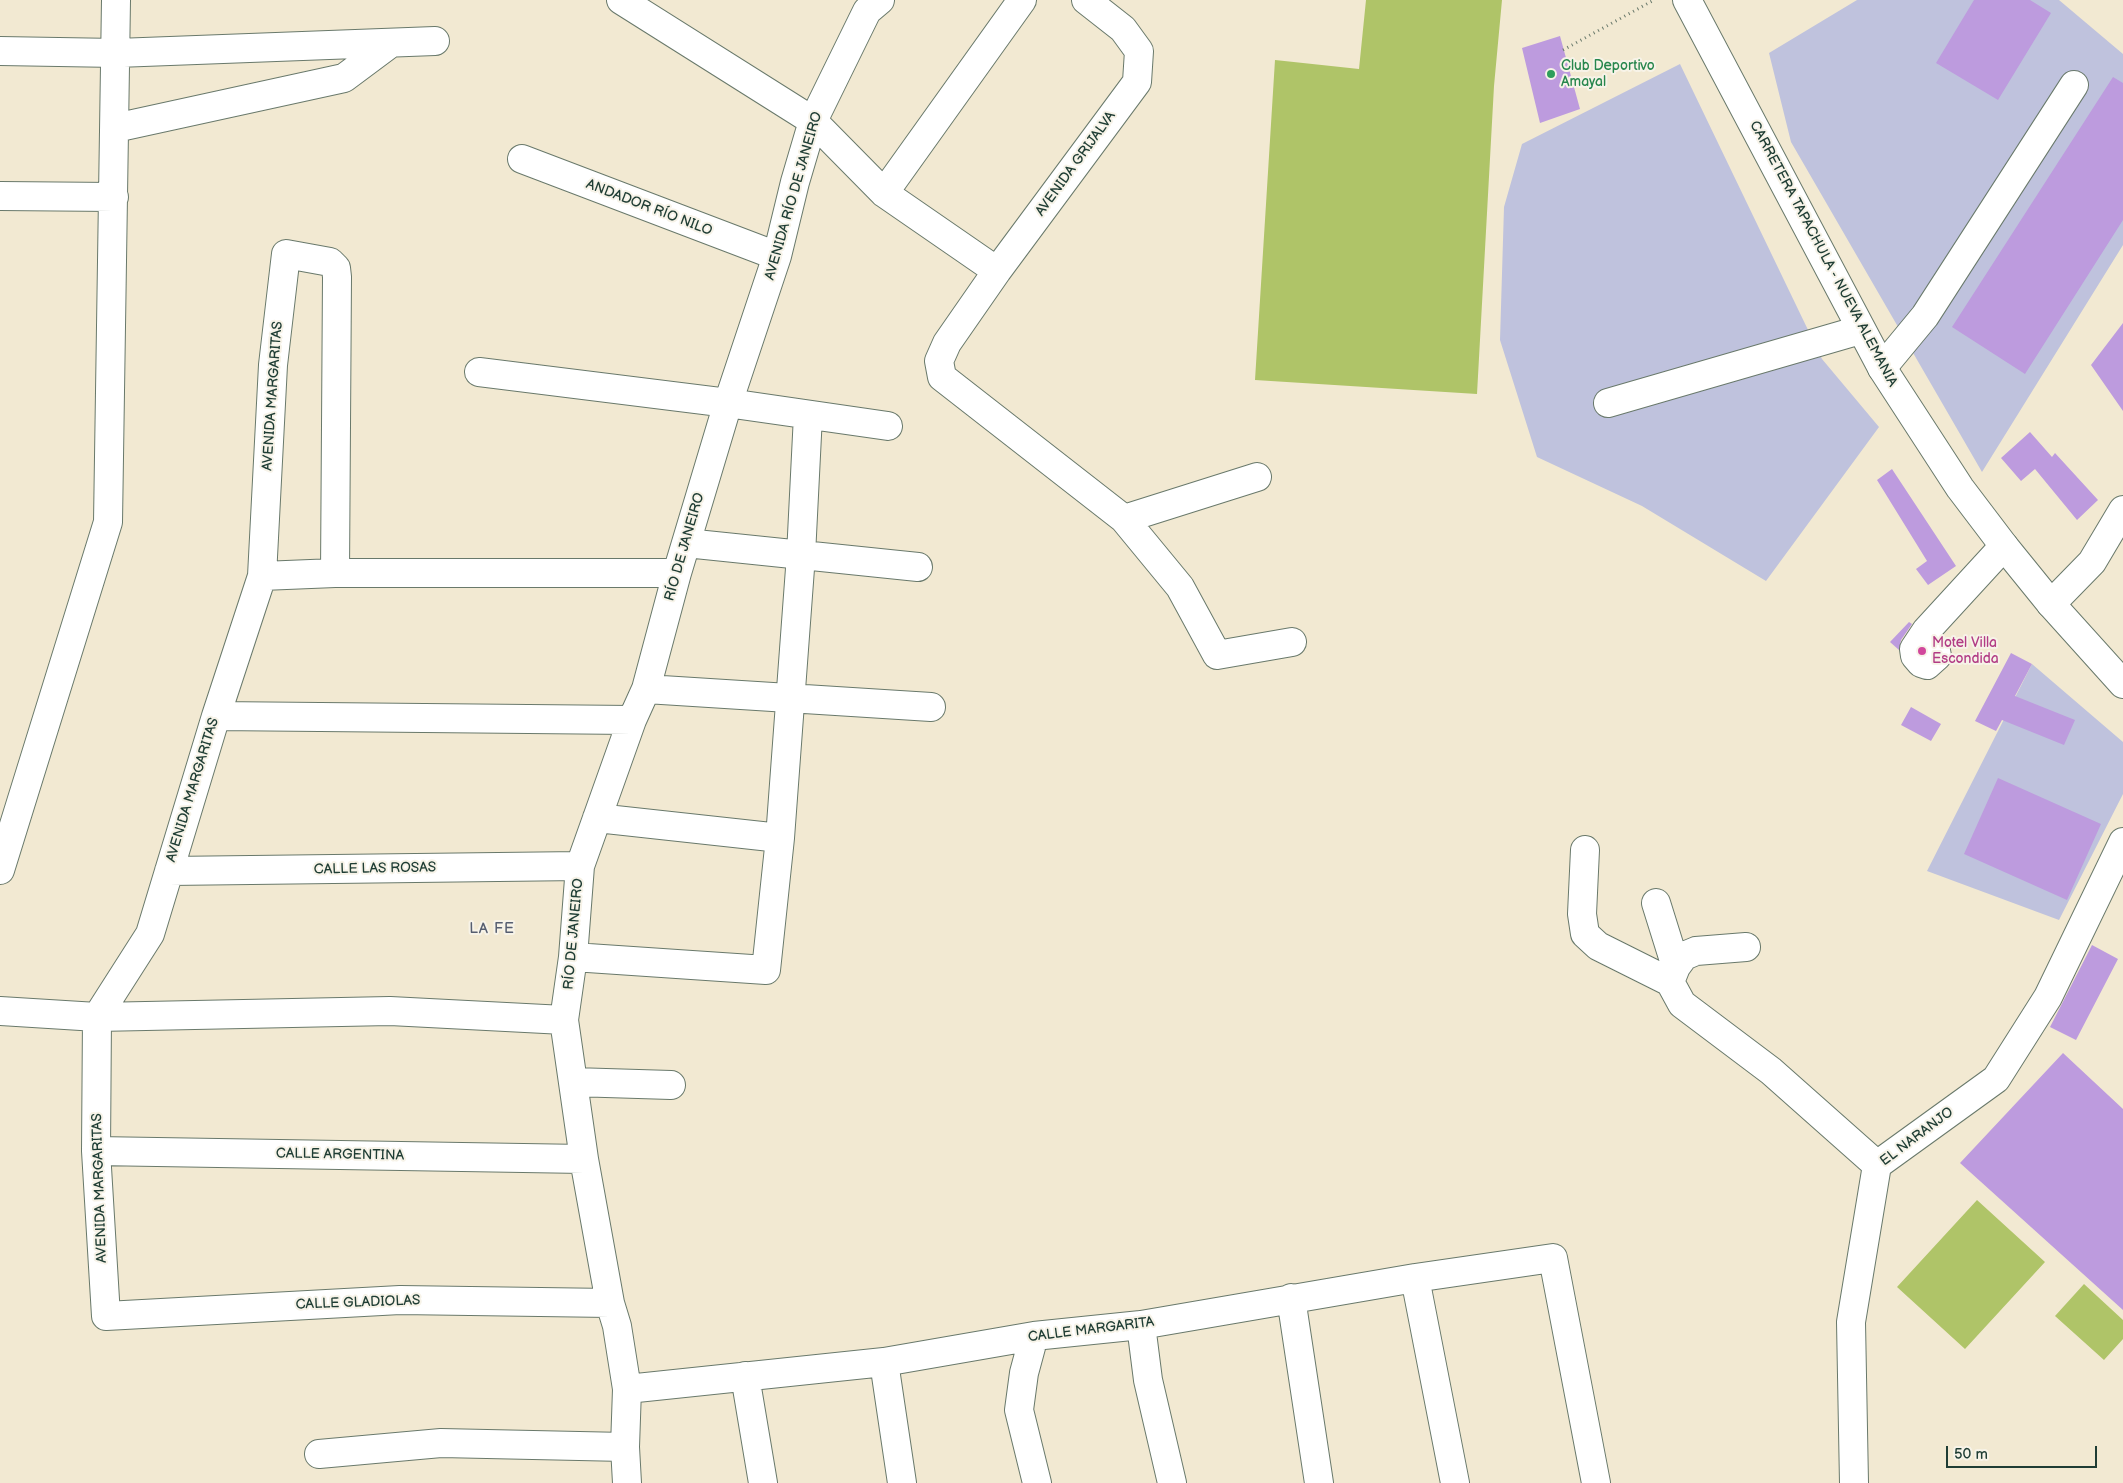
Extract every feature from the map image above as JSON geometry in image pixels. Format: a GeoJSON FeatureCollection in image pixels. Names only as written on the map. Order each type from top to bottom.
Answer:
{"type":"FeatureCollection","features":[{"type":"Feature","properties":{"kind":"street"},"geometry":{"type":"LineString","coordinates":[[0,870],[108,522],[117,53],[116,0]]}},
{"type":"Feature","properties":{"kind":"street"},"geometry":{"type":"LineString","coordinates":[[621,0],[813,120],[884,193],[997,271]]}},
{"type":"Feature","properties":{"kind":"street","name":"AVENIDA RÍO DE JANEIRO"},"geometry":{"type":"LineString","coordinates":[[728,403],[777,256],[795,182],[813,120],[867,11],[880,0]]}},
{"type":"Feature","properties":{"kind":"street"},"geometry":{"type":"LineString","coordinates":[[884,193],[1022,0]]}},
{"type":"Feature","properties":{"kind":"street","name":"AVENIDA GRIJALVA"},"geometry":{"type":"LineString","coordinates":[[1086,0],[1123,28],[1139,51],[1137,82],[997,271],[948,343],[939,361],[942,377],[1124,519],[1180,586],[1217,655],[1292,642]]}},
{"type":"Feature","properties":{"kind":"street","name":"CARRETERA TAPACHULA - NUEVA ALEMANIA"},"geometry":{"type":"LineString","coordinates":[[1687,0],[1860,330],[1882,368],[1960,488],[2004,546],[2051,604],[2123,684]]}},
{"type":"Feature","properties":{"kind":"street"},"geometry":{"type":"LineString","coordinates":[[0,50],[117,53],[435,41]]}},
{"type":"Feature","properties":{"kind":"street"},"geometry":{"type":"LineString","coordinates":[[115,128],[344,78],[391,43]]}},
{"type":"Feature","properties":{"kind":"street"},"geometry":{"type":"LineString","coordinates":[[1882,368],[1925,316],[2074,85]]}},
{"type":"Feature","properties":{"kind":"street","name":"ANDADOR RÍO NILO"},"geometry":{"type":"LineString","coordinates":[[522,159],[777,256]]}},
{"type":"Feature","properties":{"kind":"street"},"geometry":{"type":"LineString","coordinates":[[0,196],[114,197]]}},
{"type":"Feature","properties":{"kind":"street","name":"AVENIDA MARGARITAS"},"geometry":{"type":"LineString","coordinates":[[106,1316],[96,1151],[97,1017],[150,934],[216,716],[262,576],[273,365],[286,254],[330,262],[336,268],[335,572]]}},
{"type":"Feature","properties":{"kind":"street"},"geometry":{"type":"LineString","coordinates":[[1608,403],[1860,330]]}},
{"type":"Feature","properties":{"kind":"street"},"geometry":{"type":"LineString","coordinates":[[479,372],[728,403],[888,426]]}},
{"type":"Feature","properties":{"kind":"street","name":"RÍO DE JANEIRO"},"geometry":{"type":"LineString","coordinates":[[627,1483],[625,1447],[627,1389],[617,1326],[610,1303],[584,1160],[564,1020],[573,957],[580,866],[632,720],[646,689],[677,573],[728,403]]}},
{"type":"Feature","properties":{"kind":"street"},"geometry":{"type":"LineString","coordinates":[[573,957],[766,970],[780,838],[808,414]]}},
{"type":"Feature","properties":{"kind":"street"},"geometry":{"type":"LineString","coordinates":[[1124,519],[1257,478]]}},
{"type":"Feature","properties":{"kind":"street"},"geometry":{"type":"LineString","coordinates":[[2051,604],[2092,562],[2123,510]]}},
{"type":"Feature","properties":{"kind":"street"},"geometry":{"type":"LineString","coordinates":[[686,542],[918,567]]}},
{"type":"Feature","properties":{"kind":"street"},"geometry":{"type":"LineString","coordinates":[[1922,637],[2004,546]]}},
{"type":"Feature","properties":{"kind":"street"},"geometry":{"type":"LineString","coordinates":[[262,576],[335,572],[677,573]]}},
{"type":"Feature","properties":{"kind":"street"},"geometry":{"type":"LineString","coordinates":[[646,689],[931,707]]}},
{"type":"Feature","properties":{"kind":"street"},"geometry":{"type":"LineString","coordinates":[[216,716],[632,720]]}},
{"type":"Feature","properties":{"kind":"street"},"geometry":{"type":"LineString","coordinates":[[597,818],[780,838]]}},
{"type":"Feature","properties":{"kind":"street","name":"EL NARANJO"},"geometry":{"type":"LineString","coordinates":[[1854,1483],[1851,1322],[1877,1165],[1996,1079],[2048,997],[2123,842]]}},
{"type":"Feature","properties":{"kind":"street"},"geometry":{"type":"LineString","coordinates":[[1585,850],[1582,914],[1584,934],[1598,946],[1673,974]]}},
{"type":"Feature","properties":{"kind":"street","name":"CALLE LAS ROSAS"},"geometry":{"type":"LineString","coordinates":[[169,871],[580,866]]}},
{"type":"Feature","properties":{"kind":"street"},"geometry":{"type":"LineString","coordinates":[[1656,903],[1682,1004],[1771,1071],[1877,1165]]}},
{"type":"Feature","properties":{"kind":"street"},"geometry":{"type":"LineString","coordinates":[[1673,974],[1684,956],[1696,952],[1746,947]]}},
{"type":"Feature","properties":{"kind":"street"},"geometry":{"type":"LineString","coordinates":[[0,1011],[97,1017],[390,1011],[564,1020]]}},
{"type":"Feature","properties":{"kind":"street"},"geometry":{"type":"LineString","coordinates":[[573,1082],[671,1085]]}},
{"type":"Feature","properties":{"kind":"street","name":"CALLE ARGENTINA"},"geometry":{"type":"LineString","coordinates":[[96,1151],[584,1160]]}},
{"type":"Feature","properties":{"kind":"street","name":"CALLE MARGARITA"},"geometry":{"type":"LineString","coordinates":[[627,1389],[884,1362],[1034,1336],[1141,1325],[1292,1298],[1553,1258],[1596,1483]]}},
{"type":"Feature","properties":{"kind":"street"},"geometry":{"type":"LineString","coordinates":[[1415,1278],[1455,1483]]}},
{"type":"Feature","properties":{"kind":"street"},"geometry":{"type":"LineString","coordinates":[[1292,1298],[1319,1483]]}},
{"type":"Feature","properties":{"kind":"street","name":"CALLE GLADIOLAS"},"geometry":{"type":"LineString","coordinates":[[106,1316],[400,1300],[610,1303]]}},
{"type":"Feature","properties":{"kind":"street"},"geometry":{"type":"LineString","coordinates":[[1141,1325],[1148,1380],[1172,1483]]}},
{"type":"Feature","properties":{"kind":"street"},"geometry":{"type":"LineString","coordinates":[[1034,1336],[1024,1373],[1019,1410],[1037,1483]]}},
{"type":"Feature","properties":{"kind":"street"},"geometry":{"type":"LineString","coordinates":[[884,1362],[902,1483]]}},
{"type":"Feature","properties":{"kind":"street"},"geometry":{"type":"LineString","coordinates":[[745,1376],[764,1483]]}},
{"type":"Feature","properties":{"kind":"street"},"geometry":{"type":"LineString","coordinates":[[319,1454],[441,1443],[625,1447]]}},
{"type":"Feature","properties":{"kind":"path"},"geometry":{"type":"LineString","coordinates":[[1563,50],[1654,0]]}},
{"type":"Feature","properties":{"kind":"shaded area"},"geometry":{"type":"Polygon","coordinates":[[[1857,0],[2059,0],[2123,54],[2123,245],[1982,472],[1791,142],[1769,53],[1857,0]]]}},
{"type":"Feature","properties":{"kind":"shaded area"},"geometry":{"type":"Polygon","coordinates":[[[1680,64],[1822,359],[1879,427],[1766,581],[1642,506],[1537,457],[1500,340],[1504,207],[1522,144],[1680,64]]]}},
{"type":"Feature","properties":{"kind":"shaded area"},"geometry":{"type":"Polygon","coordinates":[[[2032,664],[2123,742],[2123,794],[2059,920],[1927,871],[2032,664]]]}},
{"type":"Feature","properties":{"kind":"green space"},"geometry":{"type":"Polygon","coordinates":[[[1366,0],[1502,0],[1494,86],[1477,394],[1255,380],[1275,60],[1359,69],[1366,0]]]}},
{"type":"Feature","properties":{"kind":"green space"},"geometry":{"type":"Polygon","coordinates":[[[1977,1200],[2045,1262],[1965,1349],[1897,1287],[1977,1200]]]}},
{"type":"Feature","properties":{"kind":"green space"},"geometry":{"type":"Polygon","coordinates":[[[2084,1284],[2123,1320],[2123,1339],[2104,1360],[2055,1316],[2084,1284]]]}},
{"type":"Feature","properties":{"kind":"building"},"geometry":{"type":"Polygon","coordinates":[[[1974,0],[2030,0],[2051,13],[1998,100],[1936,63],[1974,0]]]}},
{"type":"Feature","properties":{"kind":"building"},"geometry":{"type":"Polygon","coordinates":[[[1560,36],[1580,109],[1540,123],[1522,48],[1560,36]]]}},
{"type":"Feature","properties":{"kind":"building"},"geometry":{"type":"Polygon","coordinates":[[[2113,77],[2123,83],[2123,220],[2025,374],[1952,327],[2113,77]]]}},
{"type":"Feature","properties":{"kind":"building"},"geometry":{"type":"Polygon","coordinates":[[[2123,323],[2123,411],[2091,365],[2123,323]]]}},
{"type":"Feature","properties":{"kind":"building"},"geometry":{"type":"Polygon","coordinates":[[[2030,432],[2052,457],[2055,453],[2098,500],[2077,520],[2035,469],[2021,481],[2001,458],[2030,432]]]}},
{"type":"Feature","properties":{"kind":"building"},"geometry":{"type":"Polygon","coordinates":[[[1892,469],[1956,566],[1928,585],[1916,569],[1927,561],[1877,480],[1892,469]]]}},
{"type":"Feature","properties":{"kind":"building"},"geometry":{"type":"Polygon","coordinates":[[[1909,622],[1912,624],[1901,640],[1899,650],[1890,642],[1909,622]]]}},
{"type":"Feature","properties":{"kind":"building"},"geometry":{"type":"Polygon","coordinates":[[[2011,653],[2032,664],[2015,696],[2075,720],[2064,745],[2002,720],[1996,731],[1975,721],[2011,653]]]}},
{"type":"Feature","properties":{"kind":"building"},"geometry":{"type":"Polygon","coordinates":[[[1911,707],[1941,724],[1931,741],[1901,725],[1911,707]]]}},
{"type":"Feature","properties":{"kind":"building"},"geometry":{"type":"Polygon","coordinates":[[[1998,778],[2101,824],[2067,900],[1964,854],[1998,778]]]}},
{"type":"Feature","properties":{"kind":"building"},"geometry":{"type":"Polygon","coordinates":[[[2092,945],[2118,959],[2076,1040],[2050,1027],[2092,945]]]}},
{"type":"Feature","properties":{"kind":"building"},"geometry":{"type":"Polygon","coordinates":[[[2063,1053],[2123,1109],[2123,1310],[1960,1163],[2063,1053]]]}},
{"type":"Feature","properties":{"kind":"place","name":"Club Deportivo Amayal"},"geometry":{"type":"Point","coordinates":[1551,74]}},
{"type":"Feature","properties":{"kind":"place","name":"Motel Villa Escondida"},"geometry":{"type":"Point","coordinates":[1922,651]}},
{"type":"Feature","properties":{"kind":"district","name":"LA FE"},"geometry":{"type":"Point","coordinates":[492,929]}}]}
